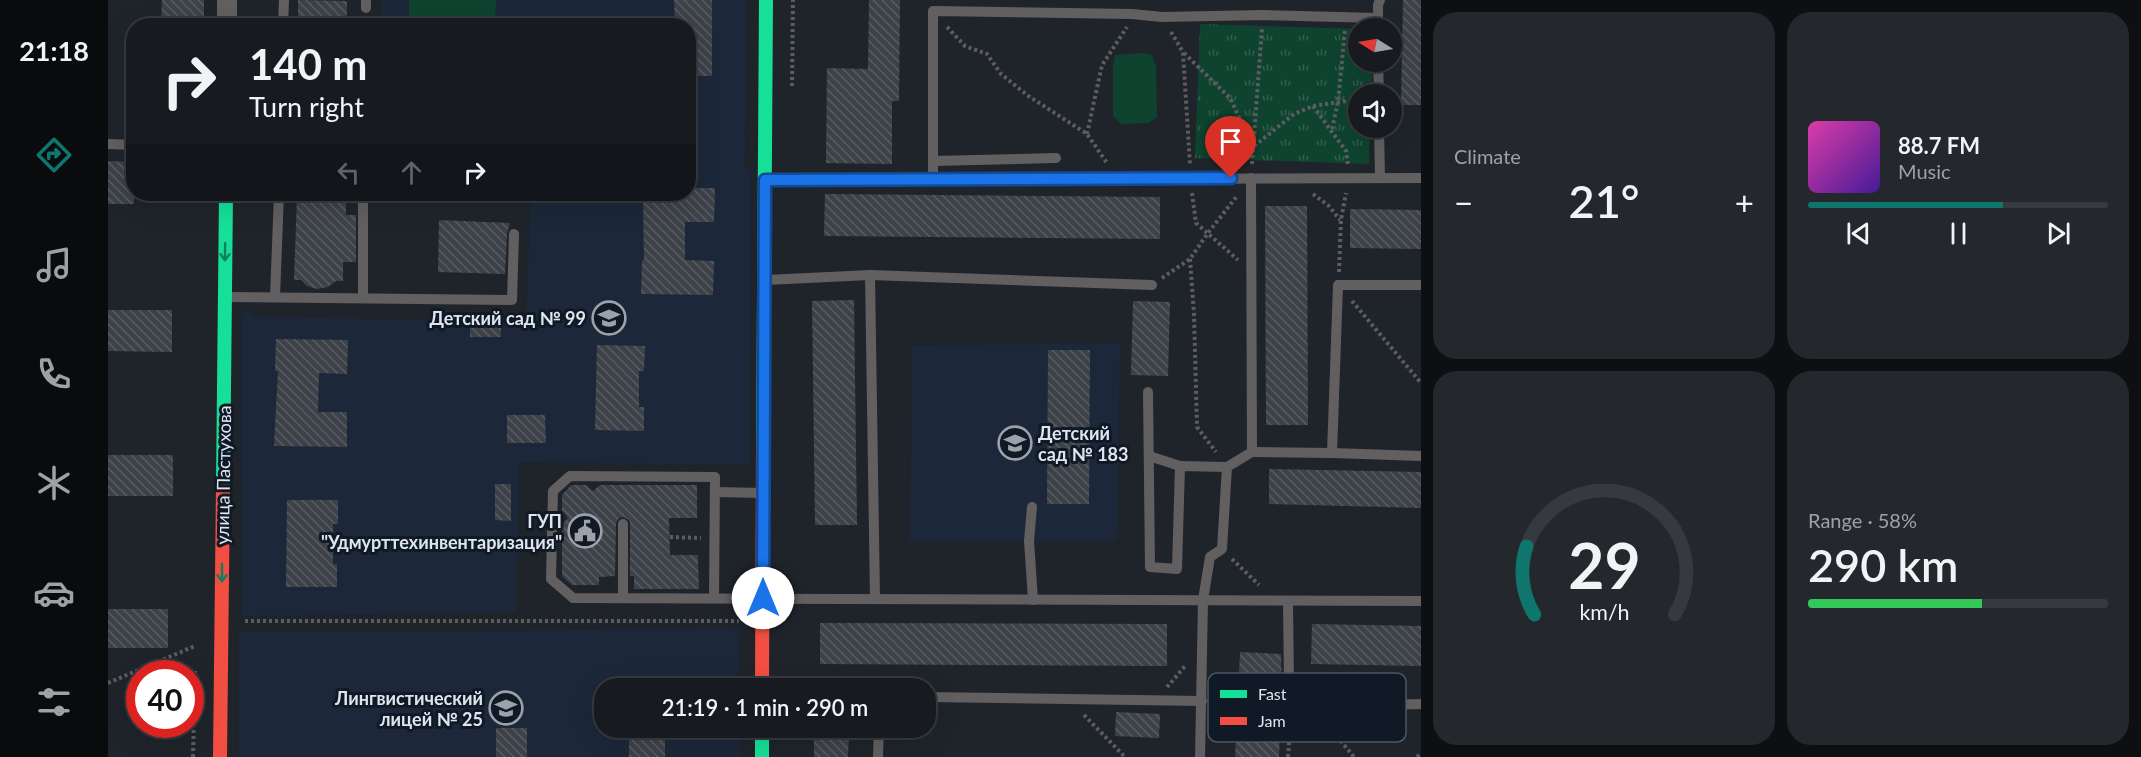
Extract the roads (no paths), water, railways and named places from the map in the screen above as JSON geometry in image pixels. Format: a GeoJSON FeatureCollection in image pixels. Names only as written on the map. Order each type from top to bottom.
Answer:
{"type":"FeatureCollection","features":[{"type":"Feature","properties":{"kind":"street"},"geometry":{"type":"LineString","coordinates":[[227,0],[227,18]]}},
{"type":"Feature","properties":{"kind":"street"},"geometry":{"type":"LineString","coordinates":[[762,678],[766,0]]}},
{"type":"Feature","properties":{"kind":"street","name":"улица Пастухова"},"geometry":{"type":"LineString","coordinates":[[220,757],[225,201]]}},
{"type":"Feature","properties":{"kind":"street"},"geometry":{"type":"LineString","coordinates":[[762,738],[762,757]]}},
{"type":"Feature","properties":{"kind":"lane"},"geometry":{"type":"LineString","coordinates":[[283,18],[284,0]]}},
{"type":"Feature","properties":{"kind":"lane"},"geometry":{"type":"LineString","coordinates":[[1378,18],[1380,0]]}},
{"type":"Feature","properties":{"kind":"lane"},"geometry":{"type":"LineString","coordinates":[[933,180],[933,11],[1351,18]]}},
{"type":"Feature","properties":{"kind":"lane"},"geometry":{"type":"LineString","coordinates":[[1379,138],[1380,178]]}},
{"type":"Feature","properties":{"kind":"lane"},"geometry":{"type":"LineString","coordinates":[[108,144],[126,145]]}},
{"type":"Feature","properties":{"kind":"lane"},"geometry":{"type":"LineString","coordinates":[[933,161],[1056,159]]}},
{"type":"Feature","properties":{"kind":"lane"},"geometry":{"type":"LineString","coordinates":[[1251,178],[1252,452]]}},
{"type":"Feature","properties":{"kind":"lane"},"geometry":{"type":"LineString","coordinates":[[765,180],[1421,178]]}},
{"type":"Feature","properties":{"kind":"lane"},"geometry":{"type":"LineString","coordinates":[[275,297],[279,201]]}},
{"type":"Feature","properties":{"kind":"lane"},"geometry":{"type":"LineString","coordinates":[[363,201],[363,298]]}},
{"type":"Feature","properties":{"kind":"lane"},"geometry":{"type":"LineString","coordinates":[[224,297],[512,300],[514,234]]}},
{"type":"Feature","properties":{"kind":"lane"},"geometry":{"type":"LineString","coordinates":[[766,280],[870,275],[1152,285]]}},
{"type":"Feature","properties":{"kind":"lane"},"geometry":{"type":"LineString","coordinates":[[870,275],[875,599]]}},
{"type":"Feature","properties":{"kind":"lane"},"geometry":{"type":"LineString","coordinates":[[1332,453],[1338,285],[1421,285]]}},
{"type":"Feature","properties":{"kind":"lane"},"geometry":{"type":"LineString","coordinates":[[1148,392],[1150,567],[1177,569],[1180,466]]}},
{"type":"Feature","properties":{"kind":"lane"},"geometry":{"type":"LineString","coordinates":[[1149,456],[1180,466],[1227,467],[1252,452],[1421,456]]}},
{"type":"Feature","properties":{"kind":"lane"},"geometry":{"type":"LineString","coordinates":[[1200,757],[1203,600],[1210,557],[1222,549],[1227,467]]}},
{"type":"Feature","properties":{"kind":"lane"},"geometry":{"type":"LineString","coordinates":[[714,598],[715,477],[623,481],[570,476],[553,491],[551,579],[573,598],[1421,601]]}},
{"type":"Feature","properties":{"kind":"lane"},"geometry":{"type":"LineString","coordinates":[[715,492],[763,494]]}},
{"type":"Feature","properties":{"kind":"lane"},"geometry":{"type":"LineString","coordinates":[[1032,507],[1029,541],[1033,600]]}},
{"type":"Feature","properties":{"kind":"lane"},"geometry":{"type":"LineString","coordinates":[[623,524],[623,598]]}},
{"type":"Feature","properties":{"kind":"lane"},"geometry":{"type":"LineString","coordinates":[[1288,601],[1289,673]]}},
{"type":"Feature","properties":{"kind":"lane"},"geometry":{"type":"LineString","coordinates":[[936,697],[1202,701]]}},
{"type":"Feature","properties":{"kind":"lane"},"geometry":{"type":"LineString","coordinates":[[1406,704],[1421,704]]}},
{"type":"Feature","properties":{"kind":"lane"},"geometry":{"type":"LineString","coordinates":[[878,757],[879,738]]}},
{"type":"Feature","properties":{"kind":"place","name":"Детский сад № 99"},"geometry":{"type":"Point","coordinates":[609,318]}},
{"type":"Feature","properties":{"kind":"place","name":"Детский сад № 183"},"geometry":{"type":"Point","coordinates":[1015,443]}},
{"type":"Feature","properties":{"kind":"place","name":"ГУП \"Удмурттехинвентаризация\""},"geometry":{"type":"Point","coordinates":[585,531]}},
{"type":"Feature","properties":{"kind":"place","name":"Лингвистический лицей № 25"},"geometry":{"type":"Point","coordinates":[506,708]}}]}
